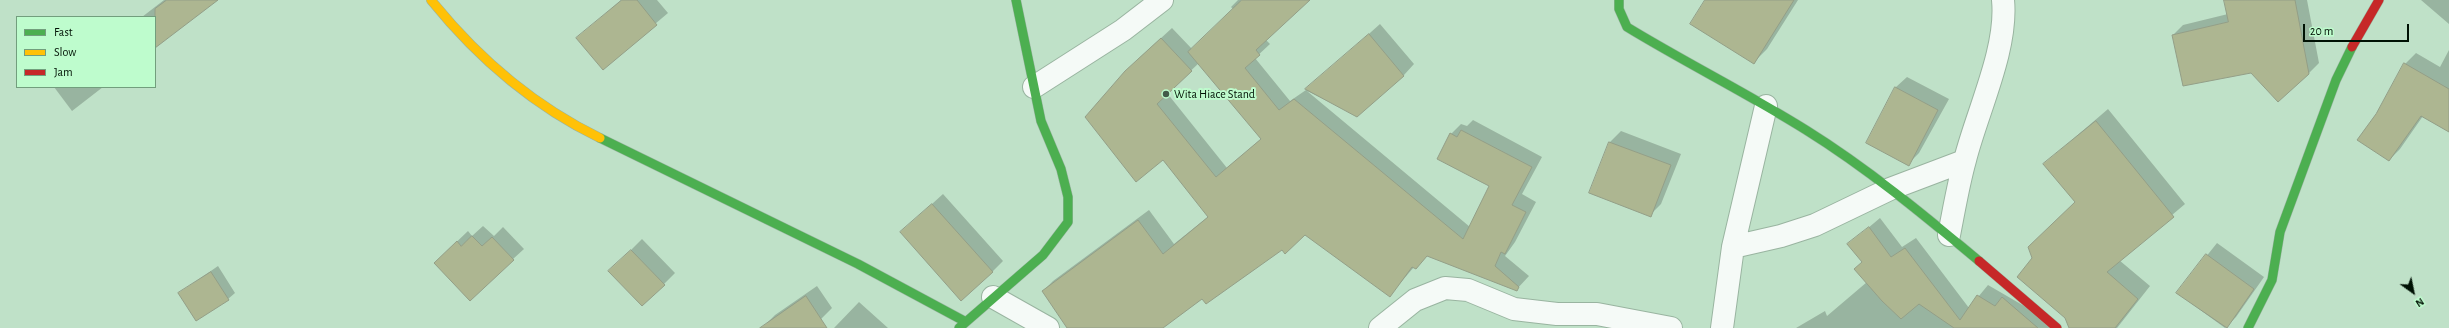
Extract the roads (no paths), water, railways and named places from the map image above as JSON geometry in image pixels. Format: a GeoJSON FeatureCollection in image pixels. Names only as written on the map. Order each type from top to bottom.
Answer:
{"type":"FeatureCollection","features":[{"type":"Feature","properties":{"kind":"street"},"geometry":{"type":"LineString","coordinates":[[431,0],[458,33],[531,98],[582,129],[858,264],[962,325],[1043,255],[1068,222],[1068,197],[1061,169],[1041,121],[1016,0]]}},
{"type":"Feature","properties":{"kind":"street"},"geometry":{"type":"LineString","coordinates":[[1034,87],[1123,30],[1162,0]]}},
{"type":"Feature","properties":{"kind":"street"},"geometry":{"type":"LineString","coordinates":[[1618,0],[1619,9],[1628,26],[1766,106],[1830,146],[1890,189],[1949,236],[2057,328]]}},
{"type":"Feature","properties":{"kind":"street"},"geometry":{"type":"LineString","coordinates":[[1949,236],[1964,161],[1999,47],[2005,14],[2004,0]]}},
{"type":"Feature","properties":{"kind":"street"},"geometry":{"type":"LineString","coordinates":[[2248,328],[2272,280],[2280,232],[2336,80],[2358,33],[2379,0]]}},
{"type":"Feature","properties":{"kind":"street"},"geometry":{"type":"LineString","coordinates":[[1722,328],[1733,247],[1766,106]]}},
{"type":"Feature","properties":{"kind":"street"},"geometry":{"type":"LineString","coordinates":[[1733,247],[1781,236],[1816,225],[1890,189],[1964,161]]}},
{"type":"Feature","properties":{"kind":"street"},"geometry":{"type":"LineString","coordinates":[[1380,328],[1416,300],[1445,288],[1468,290],[1514,309],[1558,314],[1597,314],[1671,328]]}},
{"type":"Feature","properties":{"kind":"street"},"geometry":{"type":"LineString","coordinates":[[993,298],[1048,328]]}},
{"type":"Feature","properties":{"kind":"place","name":"Wita Hiace Stand"},"geometry":{"type":"Point","coordinates":[1166,94]}}]}
